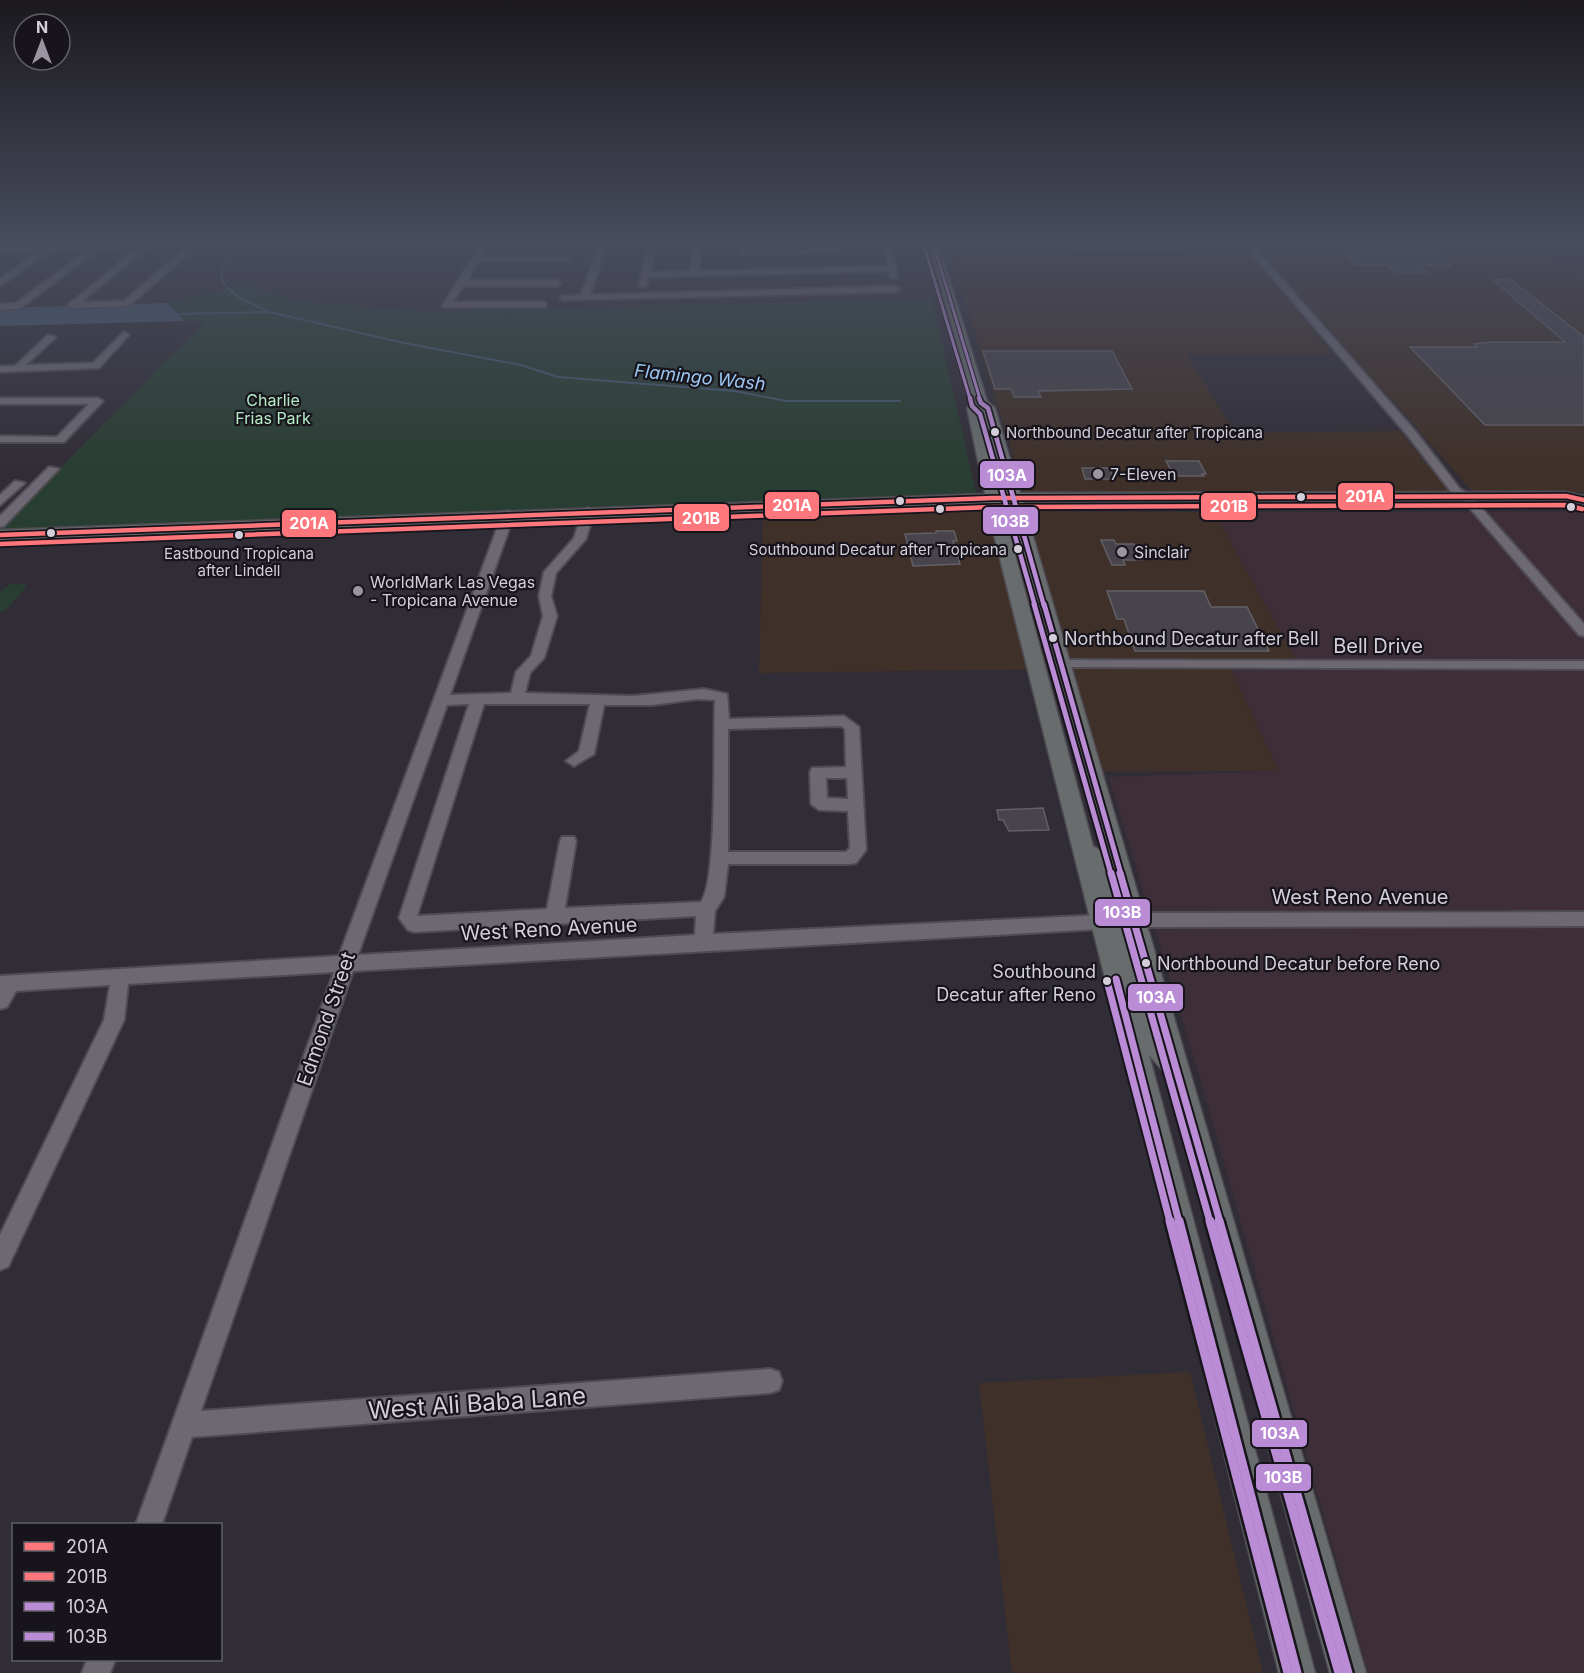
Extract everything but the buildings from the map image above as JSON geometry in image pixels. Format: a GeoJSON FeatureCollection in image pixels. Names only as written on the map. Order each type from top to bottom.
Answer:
{"type":"FeatureCollection","features":[{"type":"Feature","properties":{"kind":"main road"},"geometry":{"type":"LineString","coordinates":[[955,317],[981,403],[988,408],[1064,664],[1085,746],[1348,1673]]}},
{"type":"Feature","properties":{"kind":"main road"},"geometry":{"type":"LineString","coordinates":[[981,403],[974,408],[994,503],[1297,1673]]}},
{"type":"Feature","properties":{"kind":"main road"},"geometry":{"type":"LineString","coordinates":[[1143,507],[1164,502],[1224,501],[1232,497]]}},
{"type":"Feature","properties":{"kind":"main road"},"geometry":{"type":"LineString","coordinates":[[0,546],[177,534],[361,526],[1016,502],[1232,497],[1584,502]]}},
{"type":"Feature","properties":{"kind":"main road"},"geometry":{"type":"LineString","coordinates":[[1016,502],[1143,507],[1470,501]]}},
{"type":"Feature","properties":{"kind":"main road"},"geometry":{"type":"LineString","coordinates":[[0,535],[177,534]]}},
{"type":"Feature","properties":{"kind":"main road"},"geometry":{"type":"LineString","coordinates":[[1023,612],[1033,622],[1047,656],[1064,664]]}},
{"type":"Feature","properties":{"kind":"main road"},"geometry":{"type":"LineString","coordinates":[[1036,663],[1050,674],[1067,730],[1085,746]]}},
{"type":"Feature","properties":{"kind":"main road"},"geometry":{"type":"LineString","coordinates":[[1083,849],[1100,861],[1118,910],[1135,920]]}},
{"type":"Feature","properties":{"kind":"main road"},"geometry":{"type":"LineString","coordinates":[[1101,922],[1114,927],[1120,934],[1149,1035],[1178,1073]]}},
{"type":"Feature","properties":{"kind":"street"},"geometry":{"type":"LineString","coordinates":[[1311,317],[1412,434],[1456,490],[1470,501],[1584,632]]}},
{"type":"Feature","properties":{"kind":"street"},"geometry":{"type":"LineString","coordinates":[[0,369],[96,366],[124,334]]}},
{"type":"Feature","properties":{"kind":"street"},"geometry":{"type":"LineString","coordinates":[[18,368],[51,337]]}},
{"type":"Feature","properties":{"kind":"street"},"geometry":{"type":"LineString","coordinates":[[0,401],[98,401],[60,440],[0,439]]}},
{"type":"Feature","properties":{"kind":"street"},"geometry":{"type":"LineString","coordinates":[[0,523],[53,469]]}},
{"type":"Feature","properties":{"kind":"street"},"geometry":{"type":"LineString","coordinates":[[0,483],[19,483],[0,502]]}},
{"type":"Feature","properties":{"kind":"street"},"geometry":{"type":"LineString","coordinates":[[517,698],[523,672],[537,658],[550,616],[545,596],[550,572],[580,539],[586,518]]}},
{"type":"Feature","properties":{"kind":"street","name":"Edmond Street"},"geometry":{"type":"LineString","coordinates":[[148,1523],[346,963],[506,521]]}},
{"type":"Feature","properties":{"kind":"street","name":"Bell Drive"},"geometry":{"type":"LineString","coordinates":[[1064,664],[1584,665]]}},
{"type":"Feature","properties":{"kind":"street"},"geometry":{"type":"LineString","coordinates":[[442,700],[552,696],[598,700],[665,699],[713,693],[722,697],[720,858],[715,897],[706,909],[704,942]]}},
{"type":"Feature","properties":{"kind":"street"},"geometry":{"type":"LineString","coordinates":[[478,699],[408,918],[414,924],[706,909]]}},
{"type":"Feature","properties":{"kind":"street"},"geometry":{"type":"LineString","coordinates":[[574,761],[586,754],[598,700]]}},
{"type":"Feature","properties":{"kind":"street"},"geometry":{"type":"LineString","coordinates":[[720,858],[850,858],[858,850],[852,727],[844,721],[721,724]]}},
{"type":"Feature","properties":{"kind":"street"},"geometry":{"type":"LineString","coordinates":[[854,773],[818,772],[819,804],[856,805]]}},
{"type":"Feature","properties":{"kind":"street"},"geometry":{"type":"LineString","coordinates":[[555,916],[568,841]]}},
{"type":"Feature","properties":{"kind":"street","name":"West Reno Avenue"},"geometry":{"type":"LineString","coordinates":[[1135,920],[1584,919]]}},
{"type":"Feature","properties":{"kind":"street","name":"West Reno Avenue"},"geometry":{"type":"LineString","coordinates":[[5,984],[704,942],[1101,922]]}},
{"type":"Feature","properties":{"kind":"street"},"geometry":{"type":"LineString","coordinates":[[0,1259],[114,1020],[120,978]]}},
{"type":"Feature","properties":{"kind":"street"},"geometry":{"type":"LineString","coordinates":[[0,1001],[5,984]]}},
{"type":"Feature","properties":{"kind":"street","name":"West Ali Baba Lane"},"geometry":{"type":"LineString","coordinates":[[184,1425],[770,1381]]}},
{"type":"Feature","properties":{"kind":"shaded area"},"geometry":{"type":"Polygon","coordinates":[[[970,317],[1302,317],[1333,354],[1186,354],[1235,433],[1400,431],[1449,491],[1024,492],[970,317]]]}},
{"type":"Feature","properties":{"kind":"shaded area"},"geometry":{"type":"Polygon","coordinates":[[[1319,317],[1584,317],[1584,492],[1473,492],[1319,317]]]}},
{"type":"Feature","properties":{"kind":"shaded area"},"geometry":{"type":"Polygon","coordinates":[[[763,511],[1214,512],[1299,665],[1229,665],[1279,771],[1083,772],[1053,669],[759,673],[763,511]]]}},
{"type":"Feature","properties":{"kind":"shaded area"},"geometry":{"type":"Polygon","coordinates":[[[1214,512],[1584,512],[1584,1673],[1368,1673],[1207,1102],[1109,777],[1279,771],[1229,664],[1299,664],[1214,512]]]}},
{"type":"Feature","properties":{"kind":"shaded area"},"geometry":{"type":"Polygon","coordinates":[[[1190,1372],[1263,1673],[1012,1673],[979,1383],[1190,1372]]]}},
{"type":"Feature","properties":{"kind":"green space","name":"Charlie Frias Park"},"geometry":{"type":"Polygon","coordinates":[[[181,317],[936,317],[976,493],[0,530],[205,321],[185,321],[181,317]]]}},
{"type":"Feature","properties":{"kind":"green space"},"geometry":{"type":"Polygon","coordinates":[[[11,584],[25,584],[26,587],[5,611],[0,612],[0,592],[11,584]]]}},
{"type":"Feature","properties":{"kind":"water"},"geometry":{"type":"Polygon","coordinates":[[[0,317],[181,317],[185,321],[0,326],[0,317]]]}},
{"type":"Feature","properties":{"kind":"waterway","name":"Flamingo Wash"},"geometry":{"type":"LineString","coordinates":[[291,317],[404,343],[521,365],[558,377],[735,391],[786,401],[900,401]]}},
{"type":"Feature","properties":{"kind":"transit line","name":"103B"},"geometry":{"type":"LineString","coordinates":[[945,317],[972,406],[980,414],[1339,1673]]}},
{"type":"Feature","properties":{"kind":"transit line","name":"103A"},"geometry":{"type":"LineString","coordinates":[[955,317],[981,403],[988,408],[1348,1673]]}},
{"type":"Feature","properties":{"kind":"transit line","name":"201A"},"geometry":{"type":"LineString","coordinates":[[0,535],[993,498],[1566,496],[1584,500]]}},
{"type":"Feature","properties":{"kind":"transit line","name":"201B"},"geometry":{"type":"LineString","coordinates":[[0,544],[993,507],[1565,505],[1582,509]]}},
{"type":"Feature","properties":{"kind":"transit line","name":"103A"},"geometry":{"type":"LineString","coordinates":[[1116,979],[1297,1673]]}},
{"type":"Feature","properties":{"kind":"transit line","name":"103B"},"geometry":{"type":"LineString","coordinates":[[1107,981],[1288,1673]]}},
{"type":"Feature","properties":{"kind":"place","name":"Northbound Decatur after Tropicana"},"geometry":{"type":"Point","coordinates":[995,432]}},
{"type":"Feature","properties":{"kind":"place","name":"7-Eleven"},"geometry":{"type":"Point","coordinates":[1098,474]}},
{"type":"Feature","properties":{"kind":"place","name":"Eastbound Tropicana after Lindell"},"geometry":{"type":"Point","coordinates":[239,535]}},
{"type":"Feature","properties":{"kind":"place","name":"Southbound Decatur after Tropicana"},"geometry":{"type":"Point","coordinates":[1018,549]}},
{"type":"Feature","properties":{"kind":"place","name":"Sinclair"},"geometry":{"type":"Point","coordinates":[1122,552]}},
{"type":"Feature","properties":{"kind":"place","name":"WorldMark Las Vegas - Tropicana Avenue"},"geometry":{"type":"Point","coordinates":[358,591]}},
{"type":"Feature","properties":{"kind":"place","name":"Northbound Decatur after Bell"},"geometry":{"type":"Point","coordinates":[1053,638]}},
{"type":"Feature","properties":{"kind":"place","name":"Northbound Decatur before Reno"},"geometry":{"type":"Point","coordinates":[1146,963]}},
{"type":"Feature","properties":{"kind":"place","name":"Southbound Decatur after Reno"},"geometry":{"type":"Point","coordinates":[1107,981]}}]}
